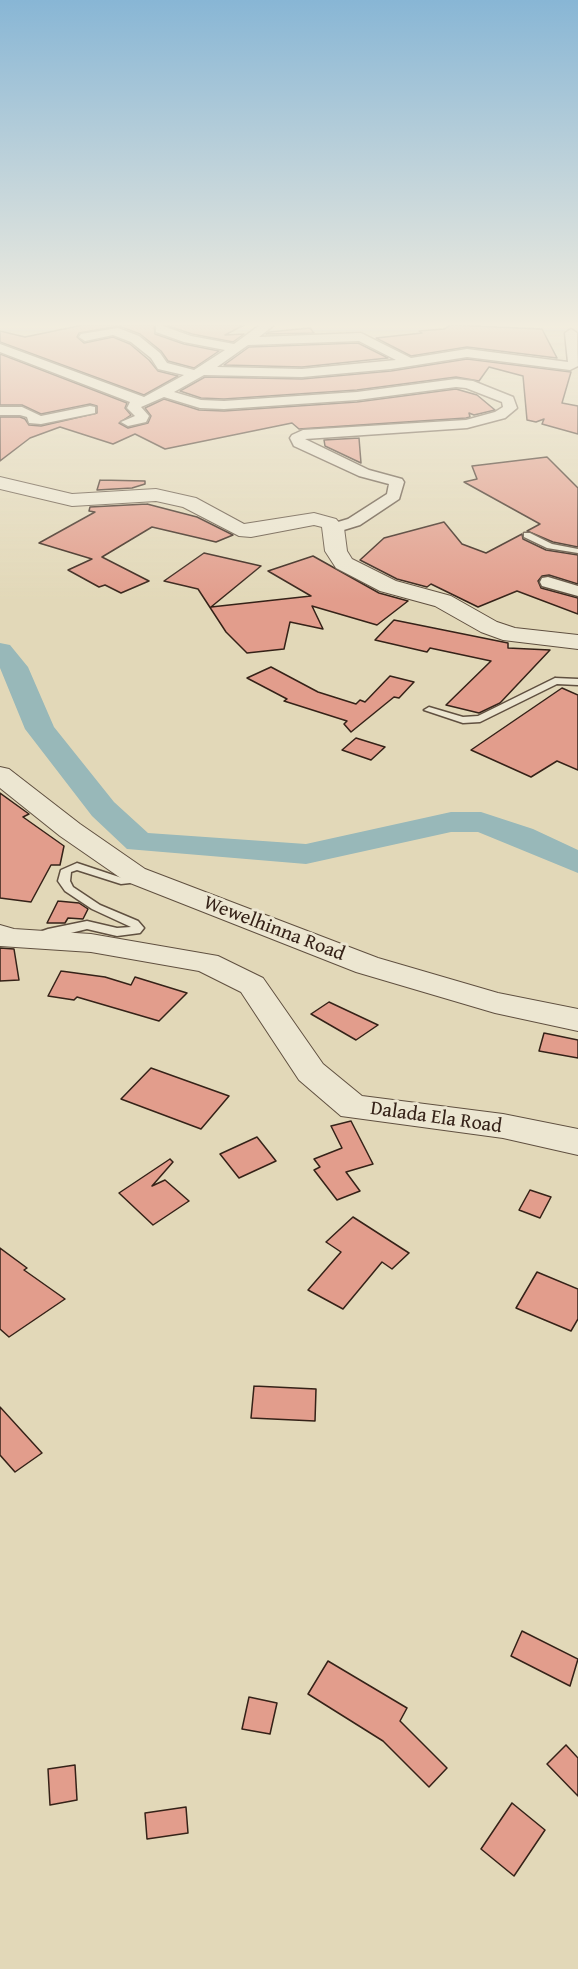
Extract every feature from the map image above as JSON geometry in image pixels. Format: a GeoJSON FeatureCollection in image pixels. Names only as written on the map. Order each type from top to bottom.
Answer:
{"type":"FeatureCollection","features":[{"type":"Feature","properties":{"kind":"street"},"geometry":{"type":"LineString","coordinates":[[33,417],[34,420],[56,417]]}},
{"type":"Feature","properties":{"kind":"street"},"geometry":{"type":"LineString","coordinates":[[128,422],[142,417]]}},
{"type":"Feature","properties":{"kind":"street"},"geometry":{"type":"LineString","coordinates":[[334,528],[354,522],[394,496],[397,482],[364,473],[299,443],[297,438],[303,434],[467,424],[493,417]]}},
{"type":"Feature","properties":{"kind":"street"},"geometry":{"type":"LineString","coordinates":[[0,483],[72,500],[156,495],[189,502],[239,530],[251,531],[314,519],[334,528],[336,551],[344,563],[388,586],[443,601],[489,627],[511,634],[578,642]]}},
{"type":"Feature","properties":{"kind":"street"},"geometry":{"type":"LineString","coordinates":[[548,582],[578,591]]}},
{"type":"Feature","properties":{"kind":"street","name":"Wewelhinna Road"},"geometry":{"type":"LineString","coordinates":[[0,775],[70,830],[135,876],[368,965],[495,1003],[578,1020]]}},
{"type":"Feature","properties":{"kind":"street","name":"Dalada Ela Road"},"geometry":{"type":"LineString","coordinates":[[0,934],[9,939],[37,938],[91,943],[207,963],[252,985],[311,1072],[353,1107],[503,1126],[578,1142]]}},
{"type":"Feature","properties":{"kind":"lane"},"geometry":{"type":"LineString","coordinates":[[527,535],[550,546],[578,551]]}},
{"type":"Feature","properties":{"kind":"lane"},"geometry":{"type":"LineString","coordinates":[[429,710],[463,720],[480,719],[555,681],[578,682]]}},
{"type":"Feature","properties":{"kind":"lane"},"geometry":{"type":"LineString","coordinates":[[37,938],[52,932],[87,926],[117,932],[136,930],[138,928],[134,923],[96,908],[69,889],[64,881],[66,870],[77,866],[121,881],[135,876]]}},
{"type":"Feature","properties":{"kind":"building"},"geometry":{"type":"Polygon","coordinates":[[[0,417],[20,417],[25,419],[29,425],[41,426],[80,417],[128,417],[119,423],[128,428],[148,423],[151,417],[470,417],[299,429],[292,423],[165,449],[135,434],[113,444],[60,427],[30,438],[0,461],[0,417]]]}},
{"type":"Feature","properties":{"kind":"building"},"geometry":{"type":"Polygon","coordinates":[[[527,417],[578,417],[578,434],[542,424],[544,419],[536,422],[527,420],[527,417]]]}},
{"type":"Feature","properties":{"kind":"building"},"geometry":{"type":"Polygon","coordinates":[[[359,438],[361,463],[325,446],[324,440],[359,438]]]}},
{"type":"Feature","properties":{"kind":"building"},"geometry":{"type":"Polygon","coordinates":[[[547,457],[578,488],[578,547],[553,542],[527,531],[540,524],[464,482],[477,479],[472,466],[547,457]]]}},
{"type":"Feature","properties":{"kind":"building"},"geometry":{"type":"Polygon","coordinates":[[[100,480],[145,481],[145,484],[132,488],[97,490],[100,480]]]}},
{"type":"Feature","properties":{"kind":"building"},"geometry":{"type":"Polygon","coordinates":[[[147,504],[197,517],[233,535],[216,542],[152,527],[102,557],[149,581],[121,593],[105,585],[99,587],[68,570],[92,559],[39,543],[95,512],[89,511],[90,507],[147,504]]]}},
{"type":"Feature","properties":{"kind":"building"},"geometry":{"type":"Polygon","coordinates":[[[444,522],[462,544],[486,553],[522,534],[523,539],[546,550],[578,555],[578,584],[549,575],[542,576],[538,581],[541,588],[578,598],[578,614],[517,591],[478,607],[431,584],[427,587],[397,579],[360,560],[384,538],[444,522]]]}},
{"type":"Feature","properties":{"kind":"building"},"geometry":{"type":"Polygon","coordinates":[[[204,553],[261,566],[211,607],[311,596],[268,571],[313,556],[379,593],[408,601],[377,625],[312,606],[323,629],[290,622],[284,649],[247,653],[226,632],[198,589],[164,581],[204,553]]]}},
{"type":"Feature","properties":{"kind":"building"},"geometry":{"type":"Polygon","coordinates":[[[394,620],[508,643],[508,648],[550,650],[500,703],[479,713],[446,705],[491,661],[430,648],[427,652],[375,640],[394,620]]]}},
{"type":"Feature","properties":{"kind":"building"},"geometry":{"type":"Polygon","coordinates":[[[271,667],[318,692],[356,704],[360,700],[365,702],[390,676],[414,682],[399,698],[394,697],[351,732],[344,724],[347,721],[284,701],[287,699],[247,678],[271,667]]]}},
{"type":"Feature","properties":{"kind":"building"},"geometry":{"type":"Polygon","coordinates":[[[562,688],[578,695],[578,770],[557,761],[531,777],[471,750],[562,688]]]}},
{"type":"Feature","properties":{"kind":"building"},"geometry":{"type":"Polygon","coordinates":[[[356,738],[385,747],[371,760],[342,750],[356,738]]]}},
{"type":"Feature","properties":{"kind":"building"},"geometry":{"type":"Polygon","coordinates":[[[0,793],[29,814],[23,817],[64,846],[60,865],[51,865],[31,902],[0,898],[0,793]]]}},
{"type":"Feature","properties":{"kind":"building"},"geometry":{"type":"Polygon","coordinates":[[[58,901],[79,903],[88,909],[83,919],[68,918],[65,923],[47,923],[58,901]]]}},
{"type":"Feature","properties":{"kind":"building"},"geometry":{"type":"Polygon","coordinates":[[[0,948],[14,949],[19,980],[0,981],[0,948]]]}},
{"type":"Feature","properties":{"kind":"building"},"geometry":{"type":"Polygon","coordinates":[[[61,971],[105,977],[131,985],[135,977],[187,993],[159,1021],[77,997],[74,1000],[48,996],[61,971]]]}},
{"type":"Feature","properties":{"kind":"building"},"geometry":{"type":"Polygon","coordinates":[[[329,1002],[378,1025],[356,1040],[311,1014],[329,1002]]]}},
{"type":"Feature","properties":{"kind":"building"},"geometry":{"type":"Polygon","coordinates":[[[544,1033],[578,1040],[578,1058],[539,1051],[544,1033]]]}},
{"type":"Feature","properties":{"kind":"building"},"geometry":{"type":"Polygon","coordinates":[[[151,1068],[229,1096],[201,1129],[121,1099],[151,1068]]]}},
{"type":"Feature","properties":{"kind":"building"},"geometry":{"type":"Polygon","coordinates":[[[351,1121],[373,1164],[346,1172],[360,1191],[337,1200],[314,1170],[320,1167],[314,1159],[342,1148],[331,1126],[351,1121]]]}},
{"type":"Feature","properties":{"kind":"building"},"geometry":{"type":"Polygon","coordinates":[[[257,1137],[276,1161],[239,1178],[220,1154],[257,1137]]]}},
{"type":"Feature","properties":{"kind":"building"},"geometry":{"type":"Polygon","coordinates":[[[170,1159],[173,1162],[152,1186],[165,1180],[189,1201],[153,1225],[119,1193],[170,1159]]]}},
{"type":"Feature","properties":{"kind":"building"},"geometry":{"type":"Polygon","coordinates":[[[530,1190],[551,1197],[540,1218],[519,1210],[530,1190]]]}},
{"type":"Feature","properties":{"kind":"building"},"geometry":{"type":"Polygon","coordinates":[[[353,1217],[409,1253],[392,1269],[382,1262],[343,1309],[308,1290],[341,1252],[326,1242],[353,1217]]]}},
{"type":"Feature","properties":{"kind":"building"},"geometry":{"type":"Polygon","coordinates":[[[0,1248],[27,1268],[24,1270],[65,1299],[9,1337],[0,1329],[0,1248]]]}},
{"type":"Feature","properties":{"kind":"building"},"geometry":{"type":"Polygon","coordinates":[[[537,1272],[578,1289],[578,1319],[571,1331],[516,1308],[537,1272]]]}},
{"type":"Feature","properties":{"kind":"building"},"geometry":{"type":"Polygon","coordinates":[[[254,1386],[316,1389],[315,1421],[251,1418],[254,1386]]]}},
{"type":"Feature","properties":{"kind":"building"},"geometry":{"type":"Polygon","coordinates":[[[0,1407],[42,1453],[15,1472],[0,1455],[0,1407]]]}},
{"type":"Feature","properties":{"kind":"building"},"geometry":{"type":"Polygon","coordinates":[[[522,1631],[578,1659],[570,1686],[511,1656],[522,1631]]]}},
{"type":"Feature","properties":{"kind":"building"},"geometry":{"type":"Polygon","coordinates":[[[328,1661],[407,1708],[400,1721],[447,1768],[429,1787],[383,1741],[308,1694],[328,1661]]]}},
{"type":"Feature","properties":{"kind":"building"},"geometry":{"type":"Polygon","coordinates":[[[249,1697],[277,1703],[270,1734],[242,1729],[249,1697]]]}},
{"type":"Feature","properties":{"kind":"building"},"geometry":{"type":"Polygon","coordinates":[[[566,1745],[578,1758],[578,1796],[547,1764],[566,1745]]]}},
{"type":"Feature","properties":{"kind":"building"},"geometry":{"type":"Polygon","coordinates":[[[75,1765],[77,1800],[50,1805],[48,1769],[75,1765]]]}},
{"type":"Feature","properties":{"kind":"building"},"geometry":{"type":"Polygon","coordinates":[[[512,1803],[545,1830],[514,1876],[481,1849],[512,1803]]]}},
{"type":"Feature","properties":{"kind":"building"},"geometry":{"type":"Polygon","coordinates":[[[186,1807],[188,1833],[147,1839],[145,1813],[186,1807]]]}},
{"type":"Feature","properties":{"kind":"waterway"},"geometry":{"type":"LineString","coordinates":[[0,651],[14,667],[40,729],[103,809],[139,842],[306,854],[451,822],[481,822],[521,836],[578,863]]}}]}
